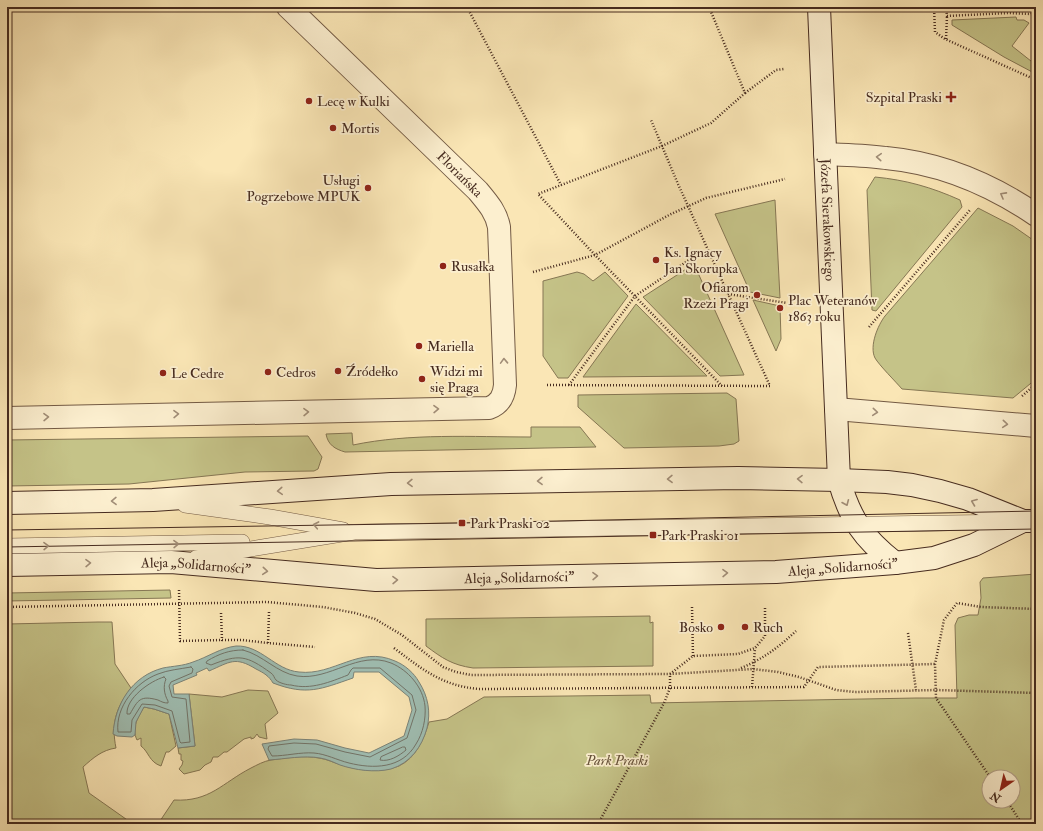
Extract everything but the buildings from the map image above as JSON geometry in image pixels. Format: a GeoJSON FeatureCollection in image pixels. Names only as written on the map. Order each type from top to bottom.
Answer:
{"type":"FeatureCollection","features":[{"type":"Feature","properties":{"kind":"main road","name":"Floriańska"},"geometry":{"type":"LineString","coordinates":[[7,418],[489,408],[494,406],[502,399],[505,385],[499,227],[497,217],[492,207],[478,191],[288,7]]}},
{"type":"Feature","properties":{"kind":"main road","name":"Józefa Sierakowskiego"},"geometry":{"type":"LineString","coordinates":[[818,7],[839,480],[844,498],[856,524],[877,549],[895,563]]}},
{"type":"Feature","properties":{"kind":"main road"},"geometry":{"type":"LineString","coordinates":[[825,154],[887,158],[933,167],[958,174],[998,192],[1036,215]]}},
{"type":"Feature","properties":{"kind":"main road"},"geometry":{"type":"LineString","coordinates":[[836,409],[1036,426]]}},
{"type":"Feature","properties":{"kind":"main road"},"geometry":{"type":"LineString","coordinates":[[7,503],[153,500],[391,484],[738,478],[839,480],[887,482],[912,485],[968,499],[1030,521]]}},
{"type":"Feature","properties":{"kind":"main road","name":"Aleja „Solidarności”"},"geometry":{"type":"LineString","coordinates":[[7,565],[171,562],[376,580],[740,573],[822,569],[934,558],[974,545],[1030,521]]}},
{"type":"Feature","properties":{"kind":"lane"},"geometry":{"type":"LineString","coordinates":[[153,500],[270,517],[354,532]]}},
{"type":"Feature","properties":{"kind":"lane"},"geometry":{"type":"LineString","coordinates":[[171,562],[354,532],[1030,521]]}},
{"type":"Feature","properties":{"kind":"lane"},"geometry":{"type":"LineString","coordinates":[[7,546],[295,541]]}},
{"type":"Feature","properties":{"kind":"path"},"geometry":{"type":"LineString","coordinates":[[466,7],[561,185]]}},
{"type":"Feature","properties":{"kind":"path"},"geometry":{"type":"LineString","coordinates":[[709,7],[744,94]]}},
{"type":"Feature","properties":{"kind":"path"},"geometry":{"type":"LineString","coordinates":[[934,7],[935,32],[946,39],[1036,80]]}},
{"type":"Feature","properties":{"kind":"path"},"geometry":{"type":"LineString","coordinates":[[946,7],[946,39]]}},
{"type":"Feature","properties":{"kind":"path"},"geometry":{"type":"LineString","coordinates":[[947,16],[1008,13],[1031,14],[1036,8]]}},
{"type":"Feature","properties":{"kind":"path"},"geometry":{"type":"LineString","coordinates":[[722,386],[634,296],[538,194],[662,146],[711,123],[744,94],[776,70],[784,70]]}},
{"type":"Feature","properties":{"kind":"path"},"geometry":{"type":"LineString","coordinates":[[547,385],[770,386],[708,251],[651,120]]}},
{"type":"Feature","properties":{"kind":"path"},"geometry":{"type":"LineString","coordinates":[[532,272],[595,255],[706,198],[785,179]]}},
{"type":"Feature","properties":{"kind":"path"},"geometry":{"type":"LineString","coordinates":[[869,327],[970,210]]}},
{"type":"Feature","properties":{"kind":"path"},"geometry":{"type":"LineString","coordinates":[[569,385],[634,296],[692,258],[708,251]]}},
{"type":"Feature","properties":{"kind":"path"},"geometry":{"type":"LineString","coordinates":[[728,294],[787,303]]}},
{"type":"Feature","properties":{"kind":"path"},"geometry":{"type":"LineString","coordinates":[[1019,398],[1036,384]]}},
{"type":"Feature","properties":{"kind":"path"},"geometry":{"type":"LineString","coordinates":[[7,607],[267,602],[293,603],[323,607],[355,613],[375,619],[402,635],[442,667],[471,675],[670,674],[712,672],[739,668],[778,672],[809,680],[836,690],[855,692],[936,690],[1036,693]]}},
{"type":"Feature","properties":{"kind":"path"},"geometry":{"type":"LineString","coordinates":[[985,769],[936,698],[935,664],[944,620],[957,602],[981,607],[1036,609]]}},
{"type":"Feature","properties":{"kind":"path"},"geometry":{"type":"LineString","coordinates":[[670,674],[693,656],[738,654],[755,648],[765,636],[765,606]]}},
{"type":"Feature","properties":{"kind":"path"},"geometry":{"type":"LineString","coordinates":[[692,607],[693,656]]}},
{"type":"Feature","properties":{"kind":"path"},"geometry":{"type":"LineString","coordinates":[[268,643],[269,612]]}},
{"type":"Feature","properties":{"kind":"path"},"geometry":{"type":"LineString","coordinates":[[221,613],[222,640]]}},
{"type":"Feature","properties":{"kind":"path"},"geometry":{"type":"LineString","coordinates":[[180,614],[180,641],[242,640],[315,647]]}},
{"type":"Feature","properties":{"kind":"path"},"geometry":{"type":"LineString","coordinates":[[739,668],[754,662],[773,651],[796,631]]}},
{"type":"Feature","properties":{"kind":"path"},"geometry":{"type":"LineString","coordinates":[[908,633],[916,690]]}},
{"type":"Feature","properties":{"kind":"path"},"geometry":{"type":"LineString","coordinates":[[394,648],[431,676],[466,688],[804,687],[818,667],[935,664]]}},
{"type":"Feature","properties":{"kind":"path"},"geometry":{"type":"LineString","coordinates":[[752,687],[755,648]]}},
{"type":"Feature","properties":{"kind":"path"},"geometry":{"type":"LineString","coordinates":[[598,824],[664,703],[670,688],[670,674]]}},
{"type":"Feature","properties":{"kind":"path"},"geometry":{"type":"LineString","coordinates":[[1012,809],[1022,824]]}},
{"type":"Feature","properties":{"kind":"green space"},"geometry":{"type":"Polygon","coordinates":[[[1016,17],[1017,20],[1024,20],[1029,23],[1012,46],[1036,65],[1036,74],[1004,57],[952,25],[952,20],[1016,17]]]}},
{"type":"Feature","properties":{"kind":"green space"},"geometry":{"type":"Polygon","coordinates":[[[875,177],[908,182],[939,191],[960,200],[962,207],[876,311],[872,310],[867,190],[875,177]]]}},
{"type":"Feature","properties":{"kind":"green space"},"geometry":{"type":"Polygon","coordinates":[[[775,200],[780,298],[750,292],[715,214],[775,200]]]}},
{"type":"Feature","properties":{"kind":"green space"},"geometry":{"type":"Polygon","coordinates":[[[978,208],[1013,226],[1036,242],[1036,379],[1013,398],[902,389],[875,358],[873,348],[877,330],[885,316],[978,208]]]}},
{"type":"Feature","properties":{"kind":"green space"},"geometry":{"type":"Polygon","coordinates":[[[694,264],[744,375],[720,376],[643,297],[694,264]]]}},
{"type":"Feature","properties":{"kind":"green space"},"geometry":{"type":"Polygon","coordinates":[[[577,272],[584,274],[593,281],[605,272],[628,296],[568,378],[558,378],[543,356],[543,281],[577,272]]]}},
{"type":"Feature","properties":{"kind":"green space"},"geometry":{"type":"Polygon","coordinates":[[[753,300],[780,306],[781,339],[776,351],[753,300]]]}},
{"type":"Feature","properties":{"kind":"green space"},"geometry":{"type":"Polygon","coordinates":[[[636,304],[707,376],[583,377],[636,304]]]}},
{"type":"Feature","properties":{"kind":"green space"},"geometry":{"type":"Polygon","coordinates":[[[727,393],[736,399],[739,441],[734,444],[719,446],[624,448],[578,407],[578,395],[727,393]]]}},
{"type":"Feature","properties":{"kind":"green space"},"geometry":{"type":"Polygon","coordinates":[[[531,427],[580,427],[596,447],[345,452],[332,446],[328,441],[326,434],[352,433],[353,445],[375,441],[419,437],[531,437],[531,427]]]}},
{"type":"Feature","properties":{"kind":"green space"},"geometry":{"type":"Polygon","coordinates":[[[308,436],[322,457],[318,469],[314,471],[245,472],[129,484],[7,486],[7,440],[308,436]]]}},
{"type":"Feature","properties":{"kind":"green space","name":"Park Praski"},"geometry":{"type":"Polygon","coordinates":[[[1036,574],[1036,824],[158,824],[174,800],[186,800],[207,795],[251,768],[268,761],[295,757],[313,757],[363,770],[385,770],[399,766],[405,763],[415,753],[425,735],[429,722],[447,719],[484,697],[650,695],[651,703],[957,698],[955,625],[958,618],[969,615],[978,615],[981,598],[980,582],[983,578],[1036,574]]]}},
{"type":"Feature","properties":{"kind":"green space"},"geometry":{"type":"Polygon","coordinates":[[[170,590],[171,598],[7,601],[7,593],[170,590]]]}},
{"type":"Feature","properties":{"kind":"green space"},"geometry":{"type":"Polygon","coordinates":[[[650,616],[650,623],[653,622],[653,666],[473,668],[459,665],[448,660],[426,646],[426,619],[650,616]]]}},
{"type":"Feature","properties":{"kind":"green space"},"geometry":{"type":"Polygon","coordinates":[[[112,622],[115,664],[131,688],[118,709],[116,716],[114,731],[116,748],[102,753],[83,767],[89,793],[133,824],[7,824],[7,624],[112,622]]]}},
{"type":"Feature","properties":{"kind":"green space"},"geometry":{"type":"Polygon","coordinates":[[[248,690],[268,691],[278,713],[265,724],[267,739],[259,737],[257,734],[254,738],[251,739],[251,737],[244,739],[227,752],[224,752],[218,757],[213,757],[211,762],[200,770],[184,774],[179,769],[183,761],[181,760],[181,754],[179,754],[178,748],[195,746],[189,694],[222,697],[248,690]]]}},
{"type":"Feature","properties":{"kind":"green space"},"geometry":{"type":"Polygon","coordinates":[[[144,707],[169,714],[176,746],[169,752],[166,752],[161,766],[154,762],[141,746],[141,738],[137,740],[135,736],[136,723],[144,707]]]}},
{"type":"Feature","properties":{"kind":"water"},"geometry":{"type":"Polygon","coordinates":[[[236,646],[253,649],[283,667],[299,672],[324,670],[358,659],[370,657],[382,657],[399,663],[415,675],[427,698],[429,716],[422,742],[404,763],[385,770],[359,770],[314,757],[269,760],[262,744],[294,739],[317,740],[369,753],[404,736],[412,710],[409,697],[379,672],[354,672],[353,678],[323,688],[305,690],[285,687],[273,683],[268,677],[249,665],[237,662],[228,663],[209,671],[207,668],[196,673],[197,675],[173,685],[174,694],[189,694],[195,746],[178,748],[169,714],[144,707],[136,722],[135,735],[132,737],[117,736],[113,734],[117,712],[122,702],[134,684],[142,677],[163,668],[189,663],[236,646]]]}},
{"type":"Feature","properties":{"kind":"tram line"},"geometry":{"type":"LineString","coordinates":[[7,530],[462,523],[1036,511]]}},
{"type":"Feature","properties":{"kind":"tram line"},"geometry":{"type":"LineString","coordinates":[[7,547],[1036,529]]}},
{"type":"Feature","properties":{"kind":"place","name":"Szpital Praski"},"geometry":{"type":"Point","coordinates":[951,97]}},
{"type":"Feature","properties":{"kind":"place","name":"Lecę w Kulki"},"geometry":{"type":"Point","coordinates":[309,101]}},
{"type":"Feature","properties":{"kind":"place","name":"Mortis"},"geometry":{"type":"Point","coordinates":[333,128]}},
{"type":"Feature","properties":{"kind":"place","name":"Usługi Pogrzebowe MPUK"},"geometry":{"type":"Point","coordinates":[368,188]}},
{"type":"Feature","properties":{"kind":"place","name":"Ks. Ignacy Jan Skorupka"},"geometry":{"type":"Point","coordinates":[656,260]}},
{"type":"Feature","properties":{"kind":"place","name":"Rusałka"},"geometry":{"type":"Point","coordinates":[443,266]}},
{"type":"Feature","properties":{"kind":"place","name":"Ofiarom Rzezi Pragi"},"geometry":{"type":"Point","coordinates":[757,295]}},
{"type":"Feature","properties":{"kind":"place","name":"Plac Weteranów 1863 roku"},"geometry":{"type":"Point","coordinates":[780,308]}},
{"type":"Feature","properties":{"kind":"place","name":"Mariella"},"geometry":{"type":"Point","coordinates":[419,346]}},
{"type":"Feature","properties":{"kind":"place","name":"Źródełko"},"geometry":{"type":"Point","coordinates":[338,371]}},
{"type":"Feature","properties":{"kind":"place","name":"Cedros"},"geometry":{"type":"Point","coordinates":[268,372]}},
{"type":"Feature","properties":{"kind":"place","name":"Le Cedre"},"geometry":{"type":"Point","coordinates":[163,373]}},
{"type":"Feature","properties":{"kind":"place","name":"Widzi mi się Praga"},"geometry":{"type":"Point","coordinates":[422,379]}},
{"type":"Feature","properties":{"kind":"place","name":"Park Praski 02"},"geometry":{"type":"Point","coordinates":[462,523]}},
{"type":"Feature","properties":{"kind":"place","name":"Park Praski 01"},"geometry":{"type":"Point","coordinates":[653,535]}},
{"type":"Feature","properties":{"kind":"place","name":"Bosko"},"geometry":{"type":"Point","coordinates":[721,627]}},
{"type":"Feature","properties":{"kind":"place","name":"Ruch"},"geometry":{"type":"Point","coordinates":[745,627]}}]}
